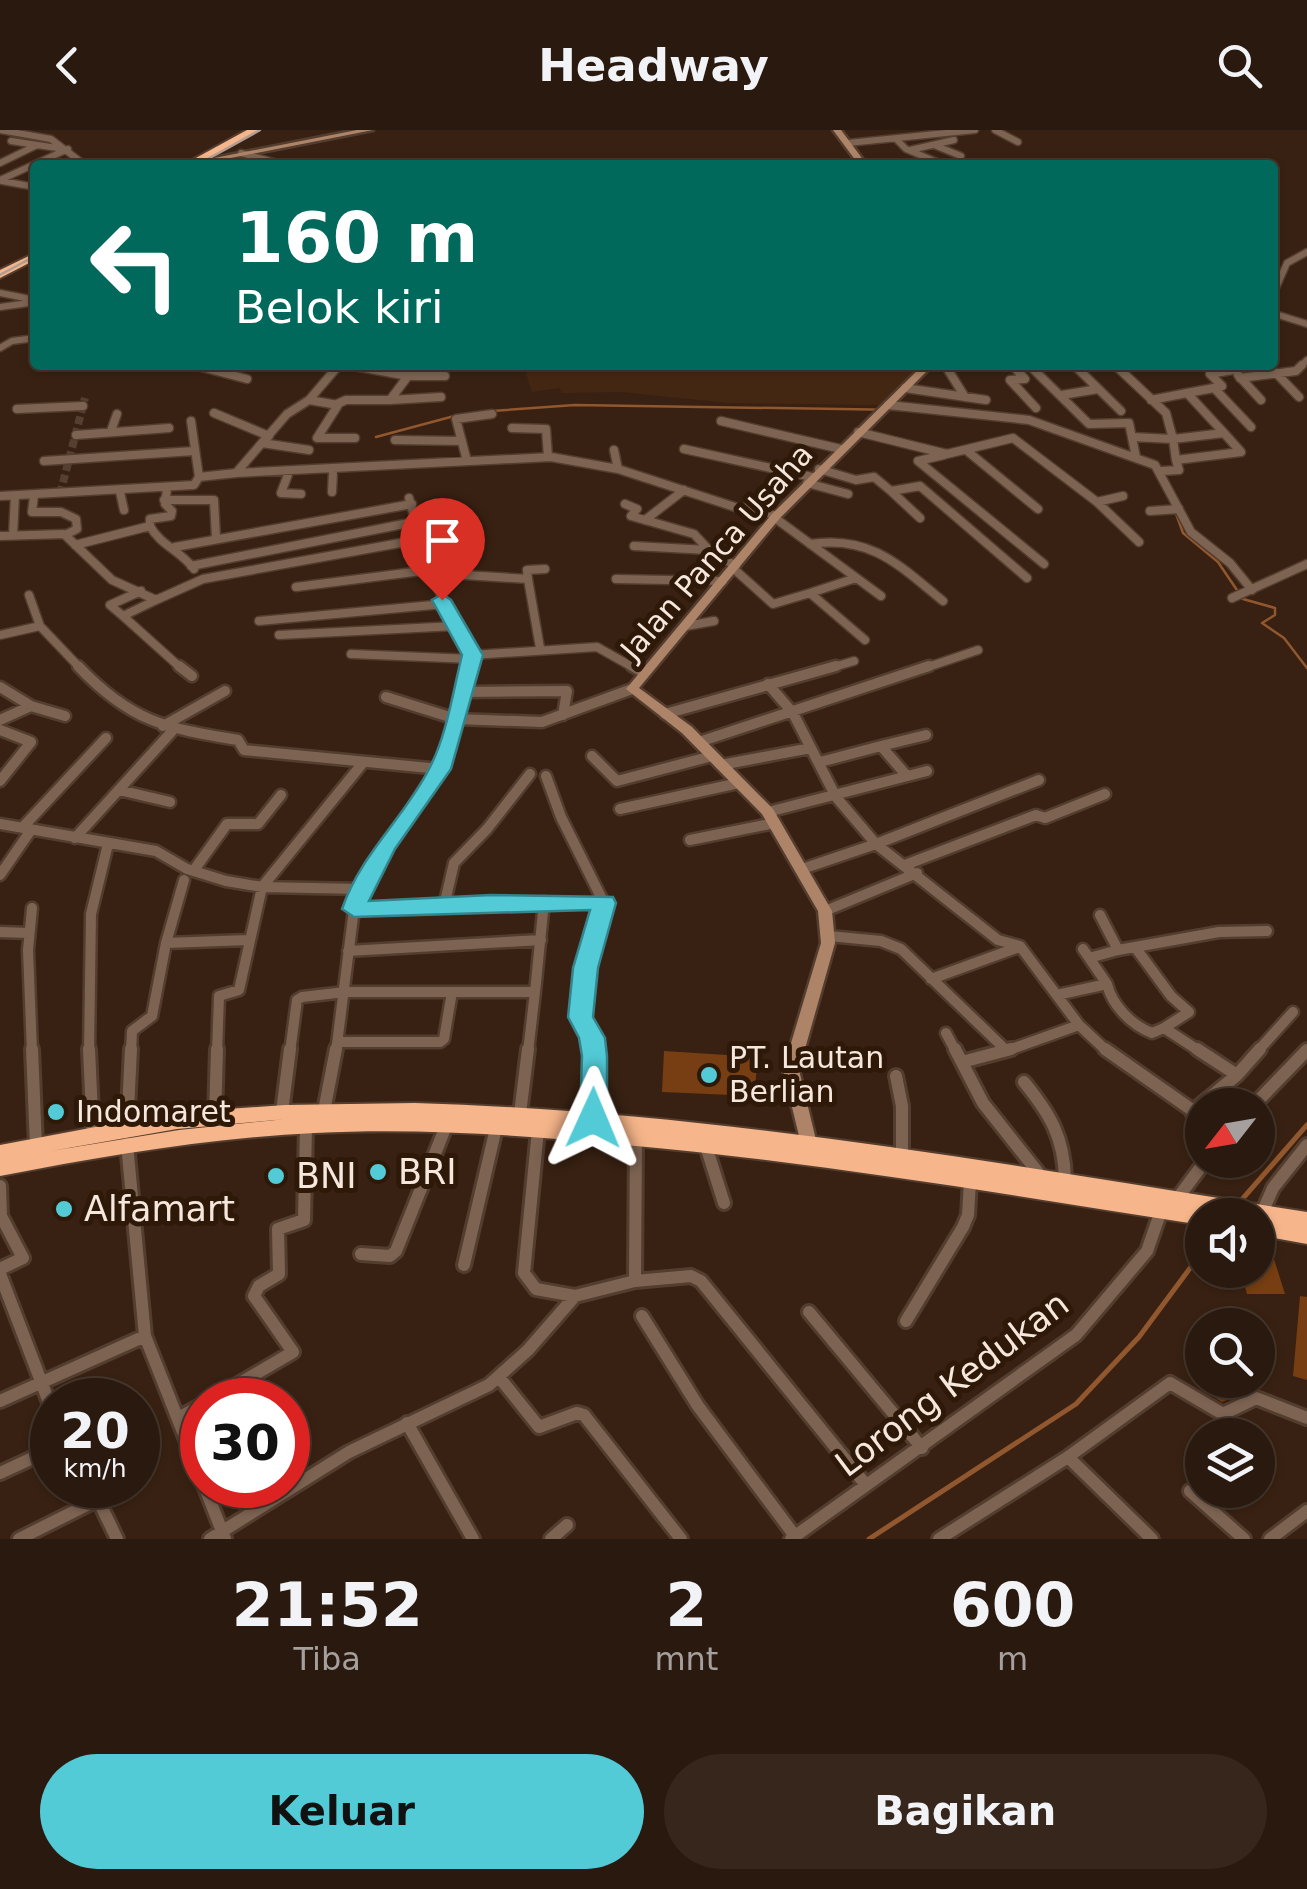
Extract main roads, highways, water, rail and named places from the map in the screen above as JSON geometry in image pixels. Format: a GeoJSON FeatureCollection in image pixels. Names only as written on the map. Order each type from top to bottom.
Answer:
{"type":"FeatureCollection","features":[{"type":"Feature","properties":{"kind":"highway"},"geometry":{"type":"LineString","coordinates":[[204,160],[254,130]]}},
{"type":"Feature","properties":{"kind":"highway"},"geometry":{"type":"LineString","coordinates":[[206,160],[235,152],[267,130]]}},
{"type":"Feature","properties":{"kind":"highway"},"geometry":{"type":"LineString","coordinates":[[0,272],[30,256]]}},
{"type":"Feature","properties":{"kind":"highway"},"geometry":{"type":"LineString","coordinates":[[0,1168],[215,1118],[324,1111],[520,1114],[660,1123],[902,1155],[1040,1175],[1170,1205]]}},
{"type":"Feature","properties":{"kind":"highway"},"geometry":{"type":"LineString","coordinates":[[0,1154],[93,1136],[306,1127],[496,1128],[636,1136],[1185,1207]]}},
{"type":"Feature","properties":{"kind":"highway"},"geometry":{"type":"LineString","coordinates":[[1275,1219],[1307,1220]]}},
{"type":"Feature","properties":{"kind":"highway"},"geometry":{"type":"LineString","coordinates":[[1275,1224],[1307,1236]]}},
{"type":"Feature","properties":{"kind":"waterway"},"geometry":{"type":"LineString","coordinates":[[492,411],[575,405],[902,410]]}},
{"type":"Feature","properties":{"kind":"waterway"},"geometry":{"type":"LineString","coordinates":[[376,437],[458,415]]}},
{"type":"Feature","properties":{"kind":"waterway"},"geometry":{"type":"LineString","coordinates":[[1040,428],[1107,451]]}},
{"type":"Feature","properties":{"kind":"waterway"},"geometry":{"type":"LineString","coordinates":[[1174,508],[1183,533],[1218,562],[1243,599],[1275,608],[1275,615],[1262,623],[1284,638],[1307,668]]}},
{"type":"Feature","properties":{"kind":"waterway"},"geometry":{"type":"LineString","coordinates":[[1243,1198],[1307,1125]]}},
{"type":"Feature","properties":{"kind":"waterway"},"geometry":{"type":"LineString","coordinates":[[869,1539],[1076,1404],[1139,1337],[1185,1275]]}},
{"type":"Feature","properties":{"kind":"tunnel"},"geometry":{"type":"LineString","coordinates":[[60,494],[85,398]]}},
{"type":"Feature","properties":{"kind":"tram line"},"geometry":{"type":"LineString","coordinates":[[206,160],[260,130]]}},
{"type":"Feature","properties":{"kind":"tram line"},"geometry":{"type":"LineString","coordinates":[[0,275],[30,259]]}},
{"type":"Feature","properties":{"kind":"place","name":"PT. Lautan Berlian"},"geometry":{"type":"Point","coordinates":[709,1075]}},
{"type":"Feature","properties":{"kind":"place","name":"Indomaret"},"geometry":{"type":"Point","coordinates":[56,1112]}},
{"type":"Feature","properties":{"kind":"place","name":"BRI"},"geometry":{"type":"Point","coordinates":[378,1172]}},
{"type":"Feature","properties":{"kind":"place","name":"BNI"},"geometry":{"type":"Point","coordinates":[276,1176]}},
{"type":"Feature","properties":{"kind":"place","name":"Alfamart"},"geometry":{"type":"Point","coordinates":[64,1209]}}]}
